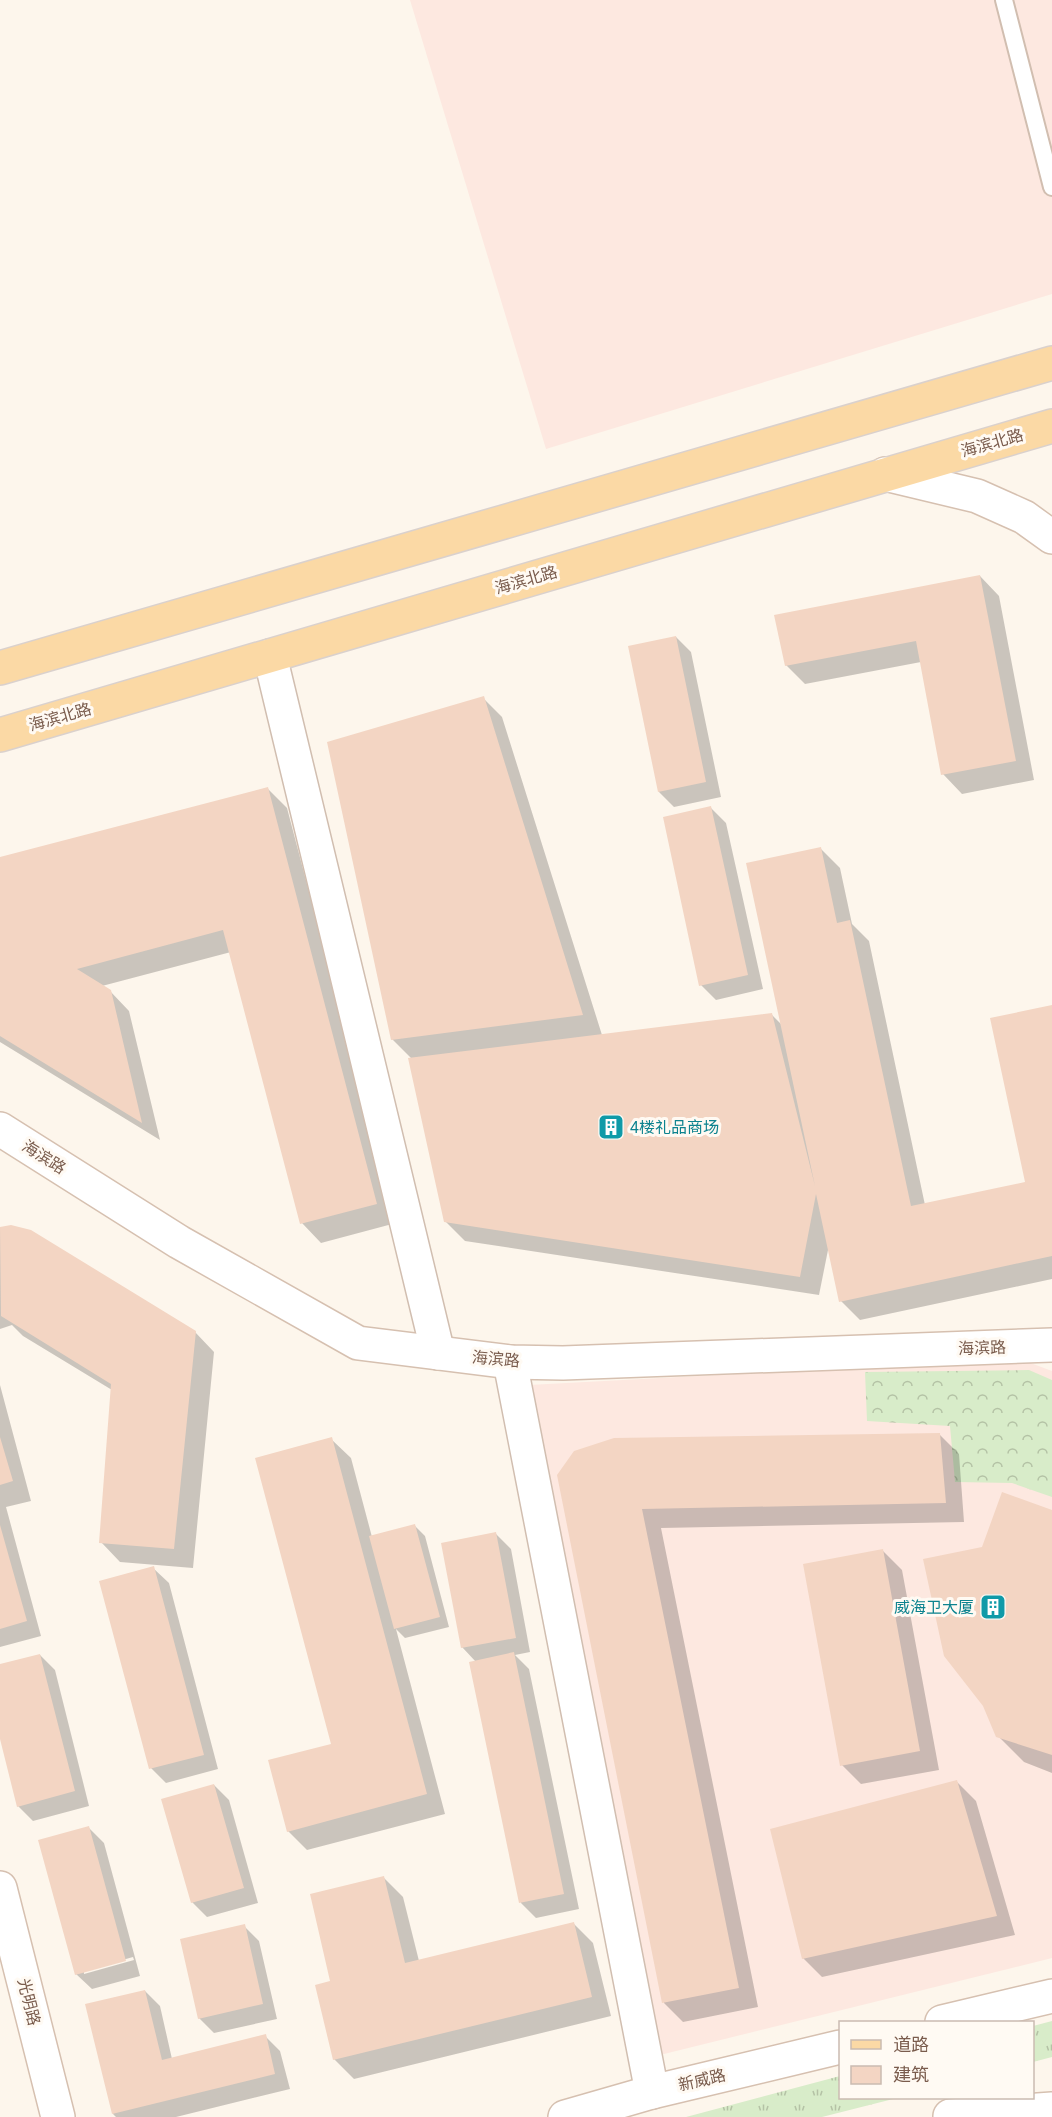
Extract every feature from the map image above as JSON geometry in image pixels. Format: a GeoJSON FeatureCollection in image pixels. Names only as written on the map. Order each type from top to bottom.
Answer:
{"type":"FeatureCollection","features":[{"type":"Feature","properties":{"kind":"main road"},"geometry":{"type":"LineString","coordinates":[[0,668],[1052,363]]}},
{"type":"Feature","properties":{"kind":"main road","name":"海滨北路"},"geometry":{"type":"LineString","coordinates":[[0,735],[1052,426]]}},
{"type":"Feature","properties":{"kind":"main road"},"geometry":{"type":"LineString","coordinates":[[885,474],[977,496],[1024,517],[1052,537]]}},
{"type":"Feature","properties":{"kind":"main road"},"geometry":{"type":"LineString","coordinates":[[270,656],[438,1353]]}},
{"type":"Feature","properties":{"kind":"main road"},"geometry":{"type":"LineString","coordinates":[[0,741],[59,717]]}},
{"type":"Feature","properties":{"kind":"main road","name":"海滨路"},"geometry":{"type":"LineString","coordinates":[[0,1130],[179,1242],[358,1343],[510,1362],[563,1363],[1052,1346]]}},
{"type":"Feature","properties":{"kind":"main road"},"geometry":{"type":"LineString","coordinates":[[1013,1346],[1052,1335]]}},
{"type":"Feature","properties":{"kind":"main road"},"geometry":{"type":"LineString","coordinates":[[1013,1346],[1052,1358]]}},
{"type":"Feature","properties":{"kind":"main road"},"geometry":{"type":"LineString","coordinates":[[510,1362],[652,2092]]}},
{"type":"Feature","properties":{"kind":"main road","name":"光明路"},"geometry":{"type":"LineString","coordinates":[[0,1888],[58,2117]]}},
{"type":"Feature","properties":{"kind":"main road"},"geometry":{"type":"LineString","coordinates":[[946,2021],[1052,1996]]}},
{"type":"Feature","properties":{"kind":"main road","name":"新威路"},"geometry":{"type":"LineString","coordinates":[[565,2117],[652,2092],[839,2047]]}},
{"type":"Feature","properties":{"kind":"main road"},"geometry":{"type":"LineString","coordinates":[[1034,2092],[1052,2088]]}},
{"type":"Feature","properties":{"kind":"main road"},"geometry":{"type":"LineString","coordinates":[[948,2117],[1010,2099]]}},
{"type":"Feature","properties":{"kind":"main road"},"geometry":{"type":"LineString","coordinates":[[948,2117],[1052,2109]]}},
{"type":"Feature","properties":{"kind":"lane"},"geometry":{"type":"LineString","coordinates":[[1004,0],[1052,187]]}},
{"type":"Feature","properties":{"kind":"shaded area"},"geometry":{"type":"Polygon","coordinates":[[[410,0],[1052,0],[1052,294],[546,449],[410,0]]]}},
{"type":"Feature","properties":{"kind":"shaded area"},"geometry":{"type":"Polygon","coordinates":[[[1020,1359],[1052,1371],[1052,1958],[660,2055],[529,1385],[1020,1359]]]}},
{"type":"Feature","properties":{"kind":"green space"},"geometry":{"type":"Polygon","coordinates":[[[1029,1370],[1052,1380],[1052,1497],[1012,1483],[955,1482],[950,1426],[867,1421],[865,1372],[1029,1370]]]}},
{"type":"Feature","properties":{"kind":"green space"},"geometry":{"type":"Polygon","coordinates":[[[1052,2021],[1052,2057],[1034,2062],[1034,2026],[1052,2021]]]}},
{"type":"Feature","properties":{"kind":"green space"},"geometry":{"type":"Polygon","coordinates":[[[839,2076],[839,2099],[893,2099],[822,2117],[686,2117],[839,2076]]]}},
{"type":"Feature","properties":{"kind":"building"},"geometry":{"type":"Polygon","coordinates":[[[980,575],[1016,761],[941,775],[916,641],[785,666],[774,615],[980,575]]]}},
{"type":"Feature","properties":{"kind":"building"},"geometry":{"type":"Polygon","coordinates":[[[676,636],[706,782],[658,792],[628,646],[676,636]]]}},
{"type":"Feature","properties":{"kind":"building"},"geometry":{"type":"Polygon","coordinates":[[[484,696],[583,1015],[391,1040],[327,742],[484,696]]]}},
{"type":"Feature","properties":{"kind":"building"},"geometry":{"type":"Polygon","coordinates":[[[268,787],[377,1204],[300,1224],[223,930],[77,969],[111,990],[142,1123],[0,1036],[0,857],[268,787]]]}},
{"type":"Feature","properties":{"kind":"building"},"geometry":{"type":"Polygon","coordinates":[[[711,806],[748,975],[699,986],[663,817],[711,806]]]}},
{"type":"Feature","properties":{"kind":"building"},"geometry":{"type":"Polygon","coordinates":[[[821,847],[837,923],[850,920],[911,1206],[1025,1182],[990,1018],[1052,1005],[1052,1256],[839,1302],[816,1194],[800,1277],[444,1222],[408,1058],[772,1013],[815,1186],[746,863],[821,847]]]}},
{"type":"Feature","properties":{"kind":"building"},"geometry":{"type":"Polygon","coordinates":[[[11,1225],[31,1230],[196,1331],[174,1549],[99,1543],[111,1384],[1,1316],[0,1227],[11,1225]]]}},
{"type":"Feature","properties":{"kind":"building"},"geometry":{"type":"Polygon","coordinates":[[[940,1433],[946,1503],[642,1509],[739,1988],[662,2003],[557,1475],[574,1451],[614,1438],[940,1433]]]}},
{"type":"Feature","properties":{"kind":"building"},"geometry":{"type":"Polygon","coordinates":[[[0,1437],[13,1481],[0,1485],[0,1437]]]}},
{"type":"Feature","properties":{"kind":"building"},"geometry":{"type":"Polygon","coordinates":[[[332,1437],[427,1794],[287,1832],[268,1760],[331,1744],[255,1458],[332,1437]]]}},
{"type":"Feature","properties":{"kind":"building","name":"威海卫大厦"},"geometry":{"type":"Polygon","coordinates":[[[1002,1492],[1052,1510],[1052,1755],[996,1737],[983,1706],[944,1656],[923,1559],[982,1547],[1002,1492]]]}},
{"type":"Feature","properties":{"kind":"building"},"geometry":{"type":"Polygon","coordinates":[[[415,1524],[440,1617],[394,1629],[369,1536],[415,1524]]]}},
{"type":"Feature","properties":{"kind":"building"},"geometry":{"type":"Polygon","coordinates":[[[0,1525],[27,1621],[0,1629],[0,1525]]]}},
{"type":"Feature","properties":{"kind":"building"},"geometry":{"type":"Polygon","coordinates":[[[496,1532],[516,1638],[461,1648],[441,1543],[496,1532]]]}},
{"type":"Feature","properties":{"kind":"building"},"geometry":{"type":"Polygon","coordinates":[[[883,1549],[920,1751],[840,1766],[803,1564],[883,1549]]]}},
{"type":"Feature","properties":{"kind":"building"},"geometry":{"type":"Polygon","coordinates":[[[154,1566],[204,1755],[149,1769],[99,1581],[154,1566]]]}},
{"type":"Feature","properties":{"kind":"building"},"geometry":{"type":"Polygon","coordinates":[[[514,1652],[564,1894],[519,1903],[469,1662],[514,1652]]]}},
{"type":"Feature","properties":{"kind":"building"},"geometry":{"type":"Polygon","coordinates":[[[40,1654],[75,1791],[17,1807],[0,1739],[0,1664],[40,1654]]]}},
{"type":"Feature","properties":{"kind":"building"},"geometry":{"type":"Polygon","coordinates":[[[957,1780],[997,1916],[802,1959],[770,1829],[957,1780]]]}},
{"type":"Feature","properties":{"kind":"building"},"geometry":{"type":"Polygon","coordinates":[[[214,1784],[244,1888],[191,1903],[161,1799],[214,1784]]]}},
{"type":"Feature","properties":{"kind":"building"},"geometry":{"type":"Polygon","coordinates":[[[89,1826],[126,1961],[75,1975],[38,1840],[89,1826]]]}},
{"type":"Feature","properties":{"kind":"building"},"geometry":{"type":"Polygon","coordinates":[[[384,1876],[405,1963],[574,1922],[592,1997],[333,2060],[315,1985],[330,1981],[310,1894],[384,1876]]]}},
{"type":"Feature","properties":{"kind":"building"},"geometry":{"type":"Polygon","coordinates":[[[245,1924],[263,2004],[198,2019],[180,1939],[245,1924]]]}},
{"type":"Feature","properties":{"kind":"building"},"geometry":{"type":"Polygon","coordinates":[[[145,1990],[162,2060],[266,2034],[275,2074],[112,2114],[85,2004],[145,1990]]]}},
{"type":"Feature","properties":{"kind":"place","name":"4楼礼品商场"},"geometry":{"type":"Point","coordinates":[611,1127]}},
{"type":"Feature","properties":{"kind":"place","name":"威海卫大厦"},"geometry":{"type":"Point","coordinates":[993,1607]}}]}
